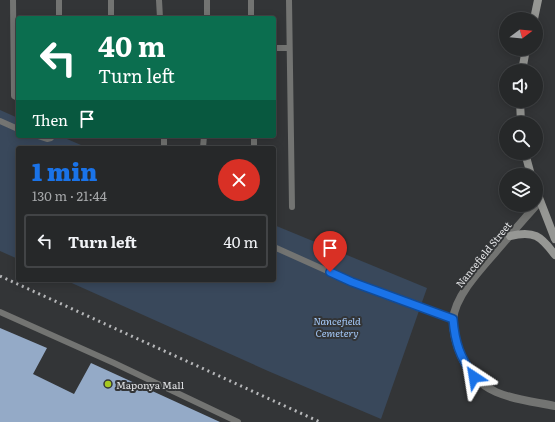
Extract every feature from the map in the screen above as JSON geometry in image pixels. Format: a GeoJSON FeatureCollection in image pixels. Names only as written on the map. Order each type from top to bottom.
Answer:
{"type":"FeatureCollection","features":[{"type":"Feature","properties":{"kind":"main road"},"geometry":{"type":"LineString","coordinates":[[535,12],[538,0]]}},
{"type":"Feature","properties":{"kind":"main road"},"geometry":{"type":"LineString","coordinates":[[543,209],[555,239]]}},
{"type":"Feature","properties":{"kind":"main road"},"geometry":{"type":"LineString","coordinates":[[510,236],[524,233],[534,235],[542,240],[555,254]]}},
{"type":"Feature","properties":{"kind":"street","name":"Nancefield Street"},"geometry":{"type":"LineString","coordinates":[[531,212],[495,252],[463,293],[453,319],[455,335],[459,352],[464,364],[474,377],[484,385],[508,396],[555,406]]}},
{"type":"Feature","properties":{"kind":"lane"},"geometry":{"type":"LineString","coordinates":[[13,0],[14,96],[16,97]]}},
{"type":"Feature","properties":{"kind":"lane"},"geometry":{"type":"LineString","coordinates":[[59,0],[59,16]]}},
{"type":"Feature","properties":{"kind":"lane"},"geometry":{"type":"LineString","coordinates":[[110,0],[111,16]]}},
{"type":"Feature","properties":{"kind":"lane"},"geometry":{"type":"LineString","coordinates":[[159,0],[160,16]]}},
{"type":"Feature","properties":{"kind":"lane"},"geometry":{"type":"LineString","coordinates":[[207,0],[207,16]]}},
{"type":"Feature","properties":{"kind":"lane"},"geometry":{"type":"LineString","coordinates":[[251,16],[252,0]]}},
{"type":"Feature","properties":{"kind":"lane"},"geometry":{"type":"LineString","coordinates":[[289,0],[292,207]]}},
{"type":"Feature","properties":{"kind":"lane"},"geometry":{"type":"LineString","coordinates":[[276,48],[289,48]]}},
{"type":"Feature","properties":{"kind":"lane"},"geometry":{"type":"LineString","coordinates":[[0,121],[16,128]]}},
{"type":"Feature","properties":{"kind":"lane"},"geometry":{"type":"LineString","coordinates":[[276,248],[352,282],[453,319]]}},
{"type":"Feature","properties":{"kind":"lane"},"geometry":{"type":"LineString","coordinates":[[0,312],[114,363],[238,422]]}},
{"type":"Feature","properties":{"kind":"green space"},"geometry":{"type":"Polygon","coordinates":[[[0,110],[16,117],[16,138],[65,138],[83,146],[16,146],[16,258],[0,251],[0,110]]]}},
{"type":"Feature","properties":{"kind":"green space","name":"Nancefield Cemetery"},"geometry":{"type":"Polygon","coordinates":[[[276,226],[427,288],[381,419],[268,371],[69,282],[276,282],[276,226]]]}},
{"type":"Feature","properties":{"kind":"building","name":"Maponya Mall"},"geometry":{"type":"Polygon","coordinates":[[[0,328],[47,348],[33,374],[74,394],[91,363],[220,422],[0,422],[0,328]]]}},
{"type":"Feature","properties":{"kind":"railway"},"geometry":{"type":"LineString","coordinates":[[0,276],[320,422]]}},
{"type":"Feature","properties":{"kind":"place","name":"Maponya Mall"},"geometry":{"type":"Point","coordinates":[108,384]}},
{"type":"Feature","properties":{"kind":"route"},"geometry":{"type":"LineString","coordinates":[[330,272],[352,282],[453,319],[459,352],[464,364],[474,377]]}}]}
